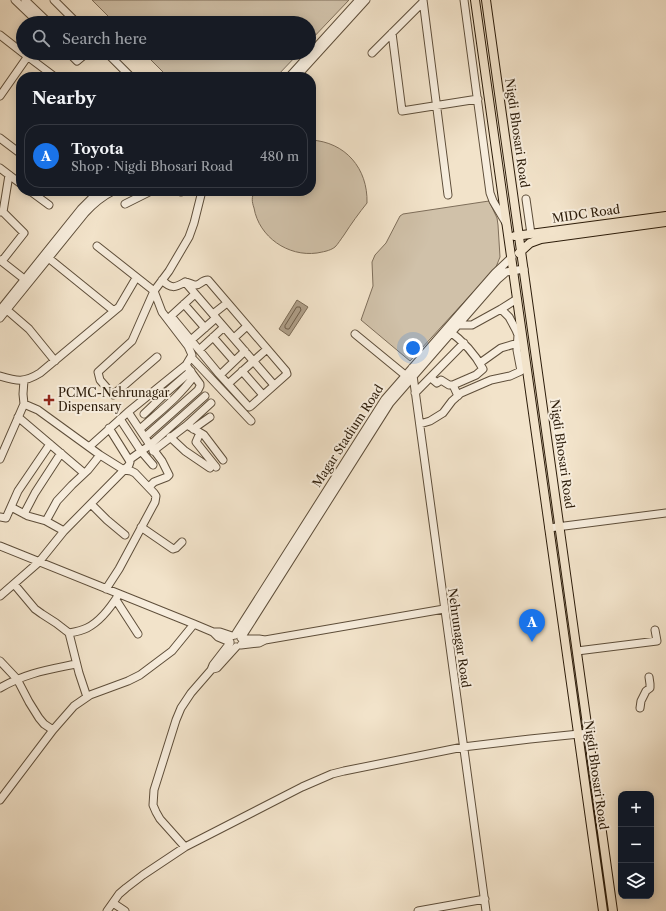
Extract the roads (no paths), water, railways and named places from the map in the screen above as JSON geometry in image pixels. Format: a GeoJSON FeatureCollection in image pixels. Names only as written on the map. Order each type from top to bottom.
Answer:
{"type":"FeatureCollection","features":[{"type":"Feature","properties":{"kind":"main road","name":"Nigdi Bhosari Road"},"geometry":{"type":"LineString","coordinates":[[475,0],[512,258],[519,332],[549,528],[603,911]]}},
{"type":"Feature","properties":{"kind":"main road","name":"Nigdi Bhosari Road"},"geometry":{"type":"LineString","coordinates":[[486,0],[613,911]]}},
{"type":"Feature","properties":{"kind":"main road","name":"MIDC Road"},"geometry":{"type":"LineString","coordinates":[[509,237],[666,216]]}},
{"type":"Feature","properties":{"kind":"main road","name":"Magar Stadium Road"},"geometry":{"type":"LineString","coordinates":[[512,258],[530,243],[541,239],[666,222]]}},
{"type":"Feature","properties":{"kind":"street"},"geometry":{"type":"LineString","coordinates":[[15,0],[32,16]]}},
{"type":"Feature","properties":{"kind":"street"},"geometry":{"type":"LineString","coordinates":[[25,0],[41,16]]}},
{"type":"Feature","properties":{"kind":"street"},"geometry":{"type":"LineString","coordinates":[[54,0],[70,16]]}},
{"type":"Feature","properties":{"kind":"street"},"geometry":{"type":"LineString","coordinates":[[316,53],[359,0]]}},
{"type":"Feature","properties":{"kind":"street"},"geometry":{"type":"LineString","coordinates":[[316,49],[366,0]]}},
{"type":"Feature","properties":{"kind":"street"},"geometry":{"type":"LineString","coordinates":[[464,0],[490,193],[507,225]]}},
{"type":"Feature","properties":{"kind":"street"},"geometry":{"type":"LineString","coordinates":[[372,53],[423,1]]}},
{"type":"Feature","properties":{"kind":"street"},"geometry":{"type":"LineString","coordinates":[[423,1],[448,195]]}},
{"type":"Feature","properties":{"kind":"street"},"geometry":{"type":"LineString","coordinates":[[392,33],[402,111],[478,99]]}},
{"type":"Feature","properties":{"kind":"street"},"geometry":{"type":"LineString","coordinates":[[0,35],[16,47]]}},
{"type":"Feature","properties":{"kind":"street"},"geometry":{"type":"LineString","coordinates":[[0,96],[21,60]]}},
{"type":"Feature","properties":{"kind":"street"},"geometry":{"type":"LineString","coordinates":[[33,60],[48,72]]}},
{"type":"Feature","properties":{"kind":"street"},"geometry":{"type":"LineString","coordinates":[[114,60],[126,72]]}},
{"type":"Feature","properties":{"kind":"street"},"geometry":{"type":"LineString","coordinates":[[294,72],[305,60]]}},
{"type":"Feature","properties":{"kind":"street"},"geometry":{"type":"LineString","coordinates":[[300,72],[310,60]]}},
{"type":"Feature","properties":{"kind":"street"},"geometry":{"type":"LineString","coordinates":[[0,138],[16,150]]}},
{"type":"Feature","properties":{"kind":"street"},"geometry":{"type":"LineString","coordinates":[[0,168],[16,180]]}},
{"type":"Feature","properties":{"kind":"street"},"geometry":{"type":"LineString","coordinates":[[9,175],[2,212],[24,233],[1,261],[26,281]]}},
{"type":"Feature","properties":{"kind":"street"},"geometry":{"type":"LineString","coordinates":[[37,196],[49,205]]}},
{"type":"Feature","properties":{"kind":"street"},"geometry":{"type":"LineString","coordinates":[[0,318],[3,310],[46,257],[81,209],[98,196]]}},
{"type":"Feature","properties":{"kind":"street"},"geometry":{"type":"LineString","coordinates":[[125,204],[141,196]]}},
{"type":"Feature","properties":{"kind":"street"},"geometry":{"type":"LineString","coordinates":[[157,357],[113,395],[100,380],[98,372],[132,341],[154,291],[176,260],[189,237],[201,196]]}},
{"type":"Feature","properties":{"kind":"street"},"geometry":{"type":"LineString","coordinates":[[526,199],[531,234]]}},
{"type":"Feature","properties":{"kind":"street"},"geometry":{"type":"LineString","coordinates":[[89,446],[186,365],[192,355],[191,350],[162,312],[154,291],[97,246]]}},
{"type":"Feature","properties":{"kind":"street"},"geometry":{"type":"LineString","coordinates":[[46,257],[114,311]]}},
{"type":"Feature","properties":{"kind":"street","name":"Magar Stadium Road"},"geometry":{"type":"LineString","coordinates":[[185,847],[160,819],[153,805],[154,790],[178,714],[191,693],[211,670],[217,668],[236,641],[386,409],[409,376],[449,330],[495,273],[512,258]]}},
{"type":"Feature","properties":{"kind":"street","name":"Magar Stadium Road"},"geometry":{"type":"LineString","coordinates":[[412,368],[449,330],[457,325],[498,279],[506,272],[524,269]]}},
{"type":"Feature","properties":{"kind":"street"},"geometry":{"type":"LineString","coordinates":[[0,384],[2,376],[24,380],[34,377],[40,373],[119,307],[136,278]]}},
{"type":"Feature","properties":{"kind":"street"},"geometry":{"type":"LineString","coordinates":[[162,280],[169,286],[177,287],[185,282],[198,285],[206,280],[287,373],[251,406],[249,406],[228,384],[171,316],[195,294]]}},
{"type":"Feature","properties":{"kind":"street"},"geometry":{"type":"LineString","coordinates":[[185,282],[274,385]]}},
{"type":"Feature","properties":{"kind":"street"},"geometry":{"type":"LineString","coordinates":[[457,325],[472,325],[517,299]]}},
{"type":"Feature","properties":{"kind":"street"},"geometry":{"type":"LineString","coordinates":[[191,340],[205,328],[227,303]]}},
{"type":"Feature","properties":{"kind":"street"},"geometry":{"type":"LineString","coordinates":[[184,304],[205,328]]}},
{"type":"Feature","properties":{"kind":"street"},"geometry":{"type":"LineString","coordinates":[[420,424],[430,421],[443,413],[458,396],[489,381],[521,372],[517,350],[519,332],[501,309]]}},
{"type":"Feature","properties":{"kind":"street"},"geometry":{"type":"LineString","coordinates":[[3,310],[30,329],[55,361]]}},
{"type":"Feature","properties":{"kind":"street"},"geometry":{"type":"LineString","coordinates":[[234,338],[247,326]]}},
{"type":"Feature","properties":{"kind":"street"},"geometry":{"type":"LineString","coordinates":[[199,350],[224,327]]}},
{"type":"Feature","properties":{"kind":"street"},"geometry":{"type":"LineString","coordinates":[[449,330],[473,352],[489,381]]}},
{"type":"Feature","properties":{"kind":"street"},"geometry":{"type":"LineString","coordinates":[[355,334],[409,376]]}},
{"type":"Feature","properties":{"kind":"street"},"geometry":{"type":"LineString","coordinates":[[213,337],[234,361]]}},
{"type":"Feature","properties":{"kind":"street"},"geometry":{"type":"LineString","coordinates":[[430,378],[437,384],[441,380],[449,385],[453,385],[476,374],[481,366],[501,348],[518,342]]}},
{"type":"Feature","properties":{"kind":"street"},"geometry":{"type":"LineString","coordinates":[[415,393],[464,343]]}},
{"type":"Feature","properties":{"kind":"street"},"geometry":{"type":"LineString","coordinates":[[228,384],[267,349]]}},
{"type":"Feature","properties":{"kind":"street"},"geometry":{"type":"LineString","coordinates":[[220,375],[245,351]]}},
{"type":"Feature","properties":{"kind":"street"},"geometry":{"type":"LineString","coordinates":[[191,357],[251,421]]}},
{"type":"Feature","properties":{"kind":"street"},"geometry":{"type":"LineString","coordinates":[[145,437],[198,390],[200,384],[186,365]]}},
{"type":"Feature","properties":{"kind":"street","name":"Nehrunagar Road"},"geometry":{"type":"LineString","coordinates":[[412,368],[409,376],[415,393],[420,424],[486,911]]}},
{"type":"Feature","properties":{"kind":"street"},"geometry":{"type":"LineString","coordinates":[[242,371],[263,395]]}},
{"type":"Feature","properties":{"kind":"street"},"geometry":{"type":"LineString","coordinates":[[144,414],[168,391],[192,374]]}},
{"type":"Feature","properties":{"kind":"street"},"geometry":{"type":"LineString","coordinates":[[140,429],[187,386],[192,374]]}},
{"type":"Feature","properties":{"kind":"street"},"geometry":{"type":"LineString","coordinates":[[0,459],[24,404],[24,380]]}},
{"type":"Feature","properties":{"kind":"street"},"geometry":{"type":"LineString","coordinates":[[453,385],[458,396]]}},
{"type":"Feature","properties":{"kind":"street"},"geometry":{"type":"LineString","coordinates":[[152,448],[205,396]]}},
{"type":"Feature","properties":{"kind":"street"},"geometry":{"type":"LineString","coordinates":[[190,427],[211,403]]}},
{"type":"Feature","properties":{"kind":"street"},"geometry":{"type":"LineString","coordinates":[[24,404],[38,410],[100,455],[124,470],[136,473],[154,493],[156,498],[119,569],[106,589]]}},
{"type":"Feature","properties":{"kind":"street"},"geometry":{"type":"LineString","coordinates":[[128,412],[162,461],[169,476],[154,482],[149,487]]}},
{"type":"Feature","properties":{"kind":"street"},"geometry":{"type":"LineString","coordinates":[[18,417],[84,473]]}},
{"type":"Feature","properties":{"kind":"street"},"geometry":{"type":"LineString","coordinates":[[129,460],[141,451],[152,448],[170,437],[210,417]]}},
{"type":"Feature","properties":{"kind":"street"},"geometry":{"type":"LineString","coordinates":[[120,419],[141,451],[153,466]]}},
{"type":"Feature","properties":{"kind":"street"},"geometry":{"type":"LineString","coordinates":[[190,427],[204,435],[223,460]]}},
{"type":"Feature","properties":{"kind":"street"},"geometry":{"type":"LineString","coordinates":[[0,596],[39,562],[64,531],[130,464],[109,428]]}},
{"type":"Feature","properties":{"kind":"street"},"geometry":{"type":"LineString","coordinates":[[170,437],[185,452],[213,467],[196,442],[200,433]]}},
{"type":"Feature","properties":{"kind":"street"},"geometry":{"type":"LineString","coordinates":[[0,517],[6,518],[23,483],[50,444]]}},
{"type":"Feature","properties":{"kind":"street"},"geometry":{"type":"LineString","coordinates":[[24,514],[34,493],[61,453]]}},
{"type":"Feature","properties":{"kind":"street"},"geometry":{"type":"LineString","coordinates":[[46,521],[57,501],[100,455]]}},
{"type":"Feature","properties":{"kind":"street"},"geometry":{"type":"LineString","coordinates":[[91,504],[124,535]]}},
{"type":"Feature","properties":{"kind":"street"},"geometry":{"type":"LineString","coordinates":[[11,506],[28,516],[46,521],[64,531]]}},
{"type":"Feature","properties":{"kind":"street"},"geometry":{"type":"LineString","coordinates":[[549,528],[666,513]]}},
{"type":"Feature","properties":{"kind":"street"},"geometry":{"type":"LineString","coordinates":[[141,527],[173,549],[178,547],[182,542]]}},
{"type":"Feature","properties":{"kind":"street"},"geometry":{"type":"LineString","coordinates":[[0,546],[106,589],[118,597],[194,624],[213,632],[218,637],[236,641],[259,644],[265,640],[444,609]]}},
{"type":"Feature","properties":{"kind":"street"},"geometry":{"type":"LineString","coordinates":[[14,584],[35,609],[69,633],[77,668],[87,697]]}},
{"type":"Feature","properties":{"kind":"street"},"geometry":{"type":"LineString","coordinates":[[69,633],[93,625],[106,613],[118,597]]}},
{"type":"Feature","properties":{"kind":"street"},"geometry":{"type":"LineString","coordinates":[[118,597],[138,634]]}},
{"type":"Feature","properties":{"kind":"street"},"geometry":{"type":"LineString","coordinates":[[0,800],[53,730],[74,706],[96,692],[128,681],[140,675],[172,651],[194,624]]}},
{"type":"Feature","properties":{"kind":"street"},"geometry":{"type":"LineString","coordinates":[[577,651],[657,641],[655,630]]}},
{"type":"Feature","properties":{"kind":"street"},"geometry":{"type":"LineString","coordinates":[[0,661],[17,679],[35,712],[44,724],[53,730]]}},
{"type":"Feature","properties":{"kind":"street"},"geometry":{"type":"LineString","coordinates":[[0,688],[17,679],[41,671],[77,668]]}},
{"type":"Feature","properties":{"kind":"street"},"geometry":{"type":"LineString","coordinates":[[640,708],[641,701],[646,691],[650,688],[649,677]]}},
{"type":"Feature","properties":{"kind":"street"},"geometry":{"type":"LineString","coordinates":[[107,911],[123,891],[185,847],[302,787],[332,774],[463,747],[588,733]]}},
{"type":"Feature","properties":{"kind":"street"},"geometry":{"type":"LineString","coordinates":[[418,911],[485,899]]}},
{"type":"Feature","properties":{"kind":"street"},"geometry":{"type":"LineString","coordinates":[[113,903],[125,911]]}},
{"type":"Feature","properties":{"kind":"water"},"geometry":{"type":"Polygon","coordinates":[[[297,300],[308,307],[289,336],[279,329],[297,300]]]}},
{"type":"Feature","properties":{"kind":"place","name":"PCMC-Nehrunagar Dispensary"},"geometry":{"type":"Point","coordinates":[49,400]}},
{"type":"Feature","properties":{"kind":"place","name":"Toyota"},"geometry":{"type":"Point","coordinates":[532,642]}}]}
